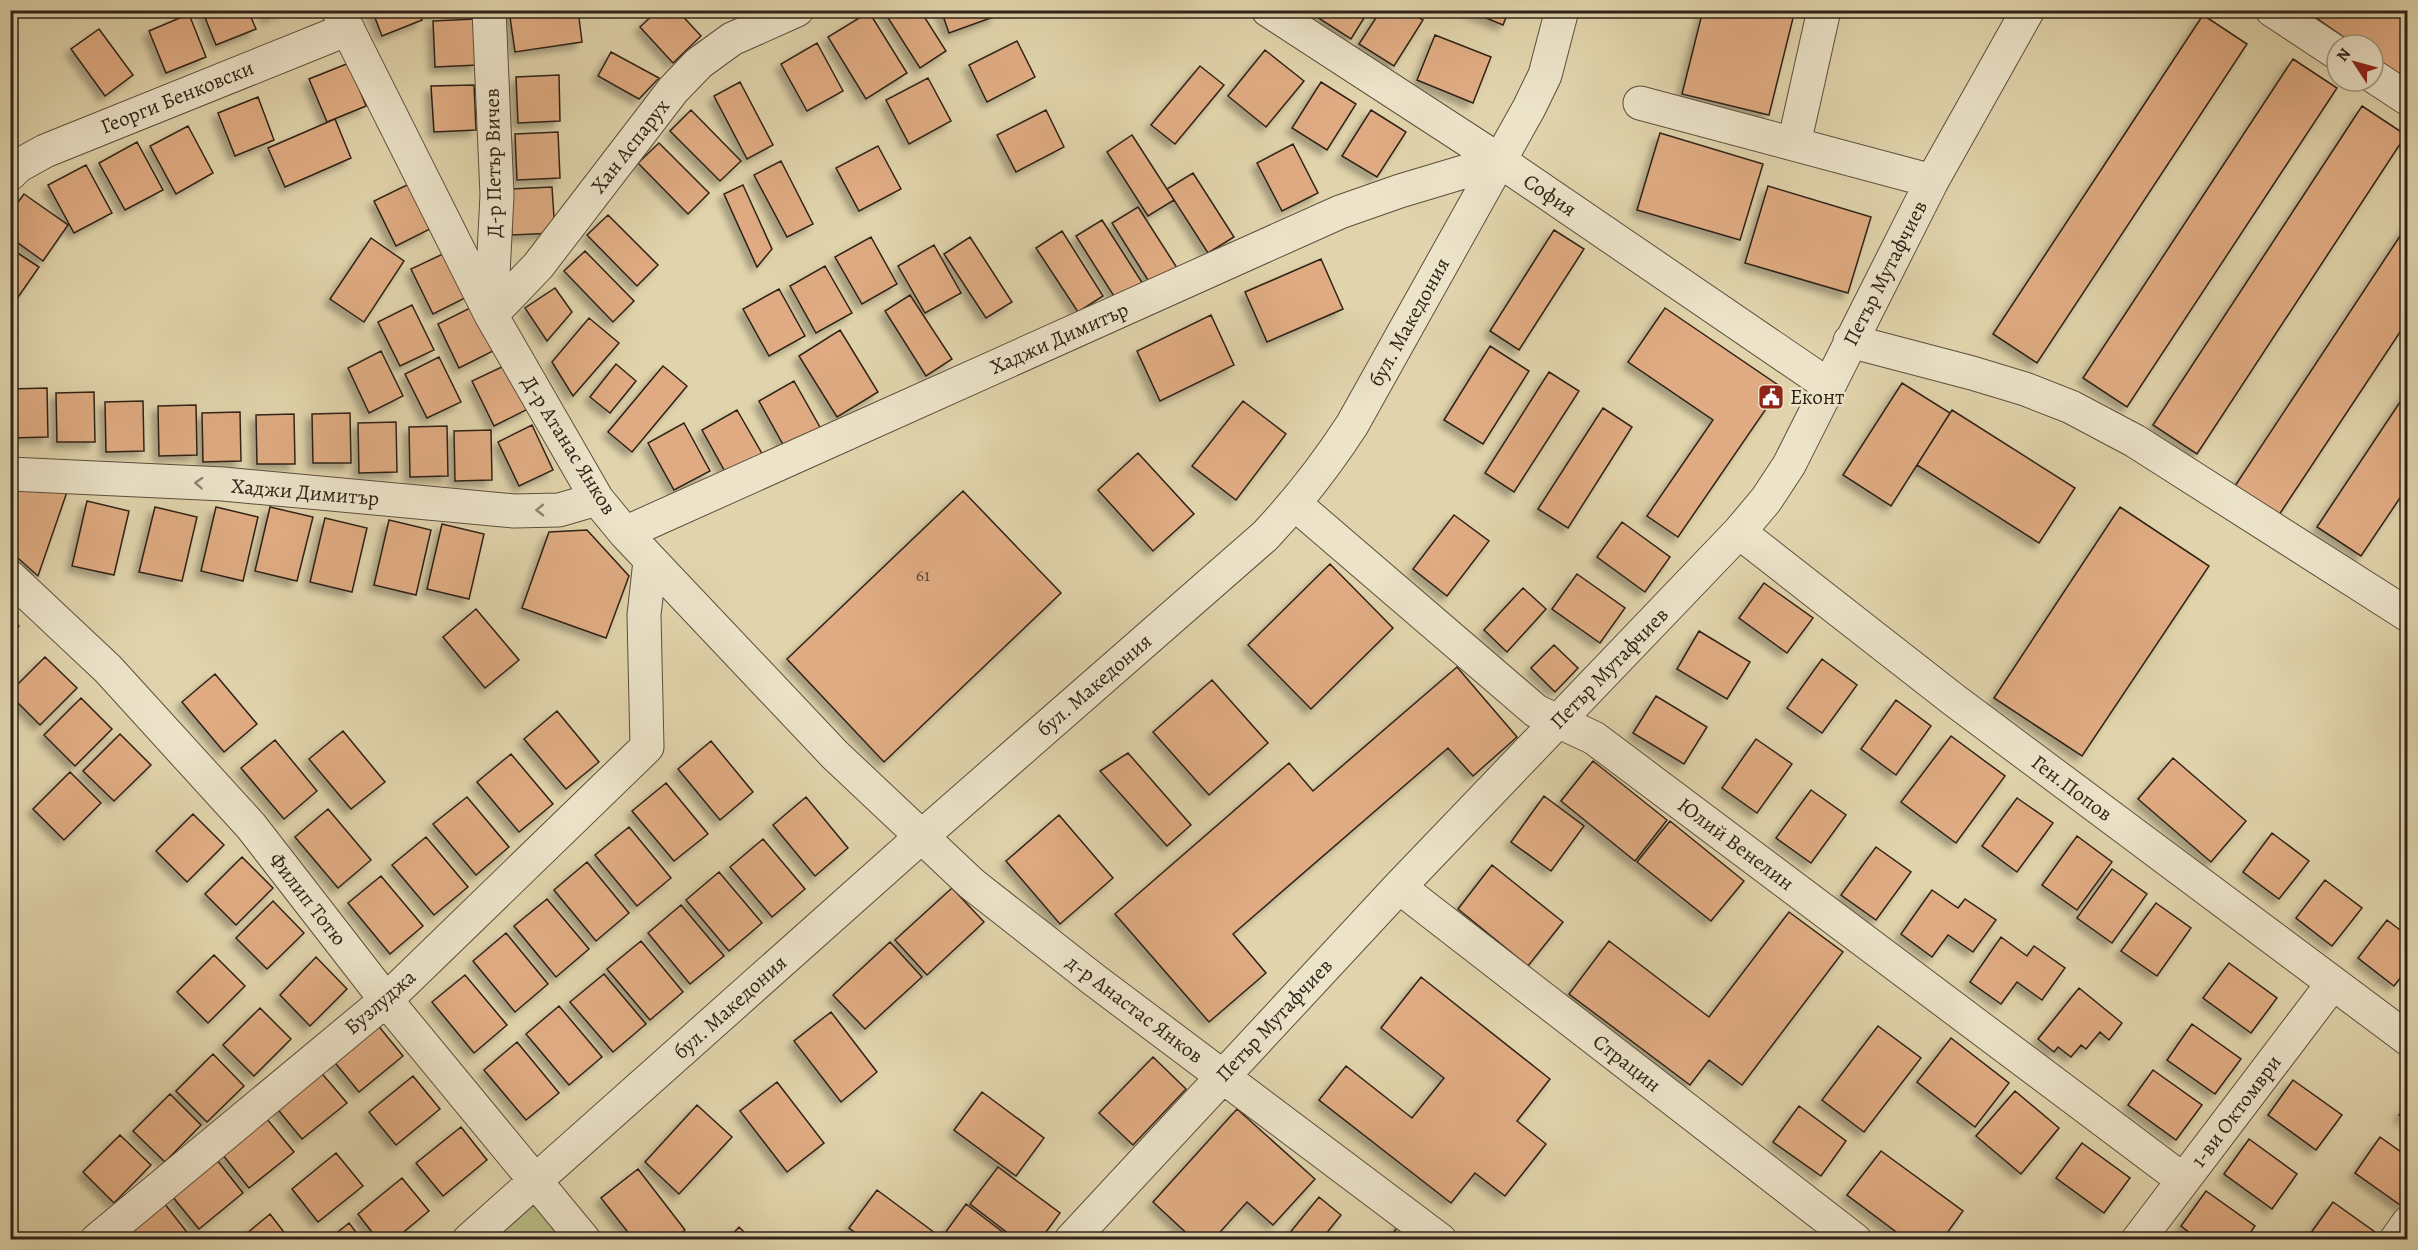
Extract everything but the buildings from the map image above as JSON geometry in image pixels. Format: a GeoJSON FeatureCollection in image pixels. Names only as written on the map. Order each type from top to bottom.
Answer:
{"type":"FeatureCollection","features":[{"type":"Feature","properties":{"kind":"street","name":"Д-р Петър Вичев"},"geometry":{"type":"LineString","coordinates":[[489,10],[497,195],[491,315]]}},
{"type":"Feature","properties":{"kind":"street","name":"Хан Аспарух"},"geometry":{"type":"LineString","coordinates":[[491,315],[538,266],[673,90],[699,63],[732,39],[797,10]]}},
{"type":"Feature","properties":{"kind":"street","name":"София"},"geometry":{"type":"LineString","coordinates":[[1268,10],[1500,161],[1828,385]]}},
{"type":"Feature","properties":{"kind":"street","name":"бул. Македония"},"geometry":{"type":"LineString","coordinates":[[469,1239],[921,837],[1265,536],[1295,504],[1326,465],[1352,424],[1529,108],[1545,75],[1562,10]]}},
{"type":"Feature","properties":{"kind":"street"},"geometry":{"type":"LineString","coordinates":[[1794,144],[1824,10]]}},
{"type":"Feature","properties":{"kind":"street","name":"Петър Мутафчиев"},"geometry":{"type":"LineString","coordinates":[[1071,1239],[1399,887],[1767,500],[1789,465],[1932,181],[2028,10]]}},
{"type":"Feature","properties":{"kind":"street"},"geometry":{"type":"LineString","coordinates":[[2272,10],[2325,45]]}},
{"type":"Feature","properties":{"kind":"street","name":"Д-р Атанас Янков"},"geometry":{"type":"LineString","coordinates":[[343,20],[491,315],[597,499],[650,561],[835,755],[921,837]]}},
{"type":"Feature","properties":{"kind":"street","name":"Георги Бенковски"},"geometry":{"type":"LineString","coordinates":[[10,174],[18,166],[45,151],[343,20]]}},
{"type":"Feature","properties":{"kind":"street"},"geometry":{"type":"LineString","coordinates":[[2385,84],[2408,99]]}},
{"type":"Feature","properties":{"kind":"street"},"geometry":{"type":"LineString","coordinates":[[1641,104],[1932,181]]}},
{"type":"Feature","properties":{"kind":"street","name":"Хаджи Димитър"},"geometry":{"type":"LineString","coordinates":[[625,533],[1340,212],[1400,190],[1500,161]]}},
{"type":"Feature","properties":{"kind":"street"},"geometry":{"type":"LineString","coordinates":[[1850,341],[1972,373],[2071,407],[2135,441],[2408,615]]}},
{"type":"Feature","properties":{"kind":"street","name":"Хаджи Димитър"},"geometry":{"type":"LineString","coordinates":[[10,474],[223,484],[514,511],[559,510],[597,499]]}},
{"type":"Feature","properties":{"kind":"street","name":"Юлий Венелин"},"geometry":{"type":"LineString","coordinates":[[1295,504],[1536,711],[1594,738],[2183,1180]]}},
{"type":"Feature","properties":{"kind":"street","name":"Ген.Попов"},"geometry":{"type":"LineString","coordinates":[[1739,532],[1954,700],[2408,1039]]}},
{"type":"Feature","properties":{"kind":"street","name":"Бузлуджа"},"geometry":{"type":"LineString","coordinates":[[97,1239],[386,1000],[647,747],[645,615],[650,561]]}},
{"type":"Feature","properties":{"kind":"street","name":"Филип Тотю"},"geometry":{"type":"LineString","coordinates":[[10,577],[108,669],[251,826],[386,1000],[584,1239]]}},
{"type":"Feature","properties":{"kind":"street","name":"д-р Анастас Янков"},"geometry":{"type":"LineString","coordinates":[[921,837],[972,884],[1092,979],[1440,1239]]}},
{"type":"Feature","properties":{"kind":"street","name":"Страцин"},"geometry":{"type":"LineString","coordinates":[[1399,887],[1855,1239]]}},
{"type":"Feature","properties":{"kind":"street","name":"1-ви Октомври"},"geometry":{"type":"LineString","coordinates":[[2138,1239],[2333,983]]}},
{"type":"Feature","properties":{"kind":"street"},"geometry":{"type":"LineString","coordinates":[[2396,1239],[2408,1223]]}},
{"type":"Feature","properties":{"kind":"green space"},"geometry":{"type":"Polygon","coordinates":[[[536,1180],[584,1240],[469,1240],[536,1180]]]}},
{"type":"Feature","properties":{"kind":"place","name":"Еконт"},"geometry":{"type":"Point","coordinates":[1771,397]}}]}
